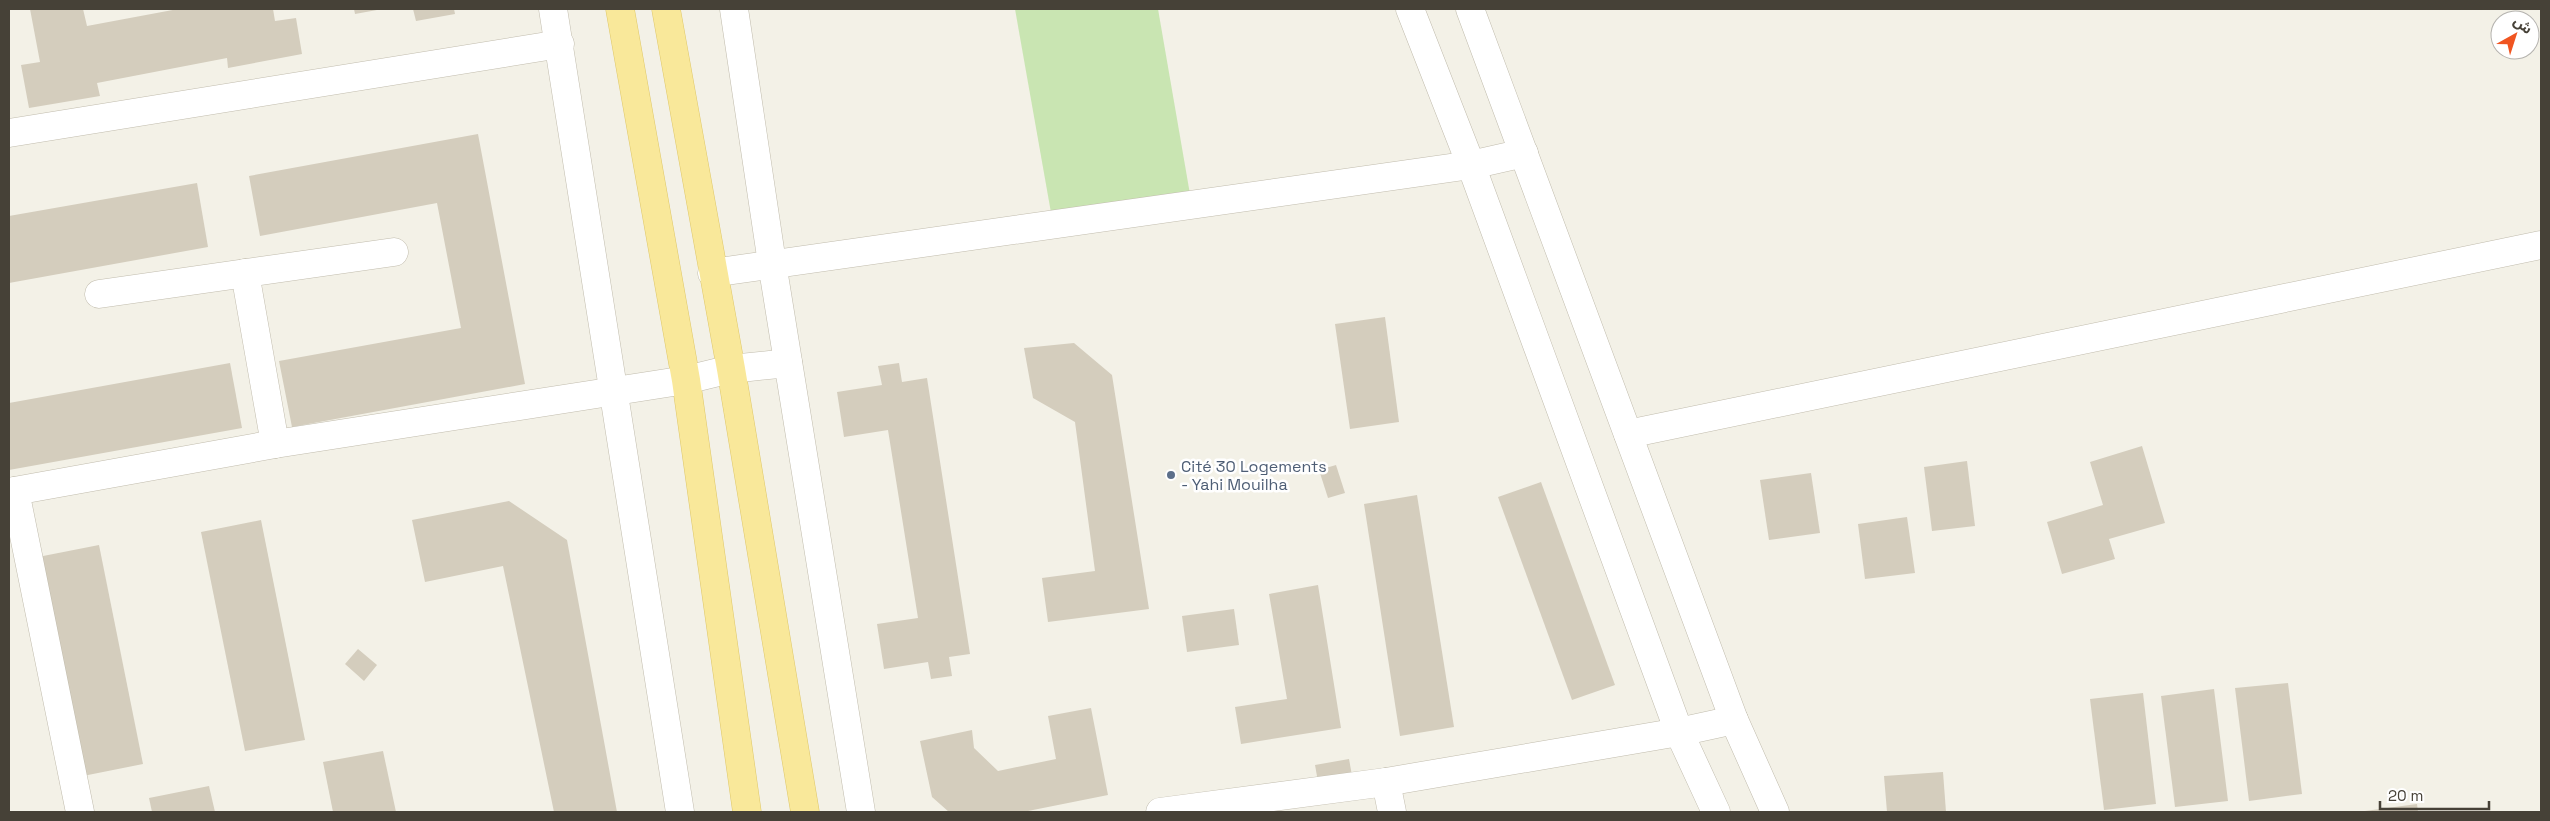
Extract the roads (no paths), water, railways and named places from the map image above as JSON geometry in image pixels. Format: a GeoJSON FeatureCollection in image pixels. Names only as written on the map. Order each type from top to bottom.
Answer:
{"type":"FeatureCollection","features":[{"type":"Feature","properties":{"kind":"main road"},"geometry":{"type":"LineString","coordinates":[[620,9],[686,380],[747,812]]}},
{"type":"Feature","properties":{"kind":"main road"},"geometry":{"type":"LineString","coordinates":[[666,9],[712,273],[731,369],[805,812]]}},
{"type":"Feature","properties":{"kind":"street"},"geometry":{"type":"LineString","coordinates":[[554,9],[680,812]]}},
{"type":"Feature","properties":{"kind":"street"},"geometry":{"type":"LineString","coordinates":[[734,9],[772,263],[860,812]]}},
{"type":"Feature","properties":{"kind":"street"},"geometry":{"type":"LineString","coordinates":[[1410,9],[1471,164],[1679,732],[1716,812]]}},
{"type":"Feature","properties":{"kind":"street"},"geometry":{"type":"LineString","coordinates":[[1470,9],[1734,720],[1775,812]]}},
{"type":"Feature","properties":{"kind":"street"},"geometry":{"type":"LineString","coordinates":[[9,133],[560,44]]}},
{"type":"Feature","properties":{"kind":"street"},"geometry":{"type":"LineString","coordinates":[[712,273],[1471,164],[1524,153]]}},
{"type":"Feature","properties":{"kind":"street"},"geometry":{"type":"LineString","coordinates":[[1628,434],[2541,245]]}},
{"type":"Feature","properties":{"kind":"street"},"geometry":{"type":"LineString","coordinates":[[98,294],[394,252]]}},
{"type":"Feature","properties":{"kind":"street"},"geometry":{"type":"LineString","coordinates":[[245,273],[275,444]]}},
{"type":"Feature","properties":{"kind":"street"},"geometry":{"type":"LineString","coordinates":[[80,812],[12,491],[275,444],[686,380],[731,369],[788,363]]}},
{"type":"Feature","properties":{"kind":"street"},"geometry":{"type":"LineString","coordinates":[[1160,812],[1204,809],[1386,782],[1679,732],[1734,720]]}},
{"type":"Feature","properties":{"kind":"street"},"geometry":{"type":"LineString","coordinates":[[1386,782],[1392,812]]}},
{"type":"Feature","properties":{"kind":"place","name":"Cité 30 Logements - Yahi Mouilha"},"geometry":{"type":"Point","coordinates":[1171,475]}}]}
